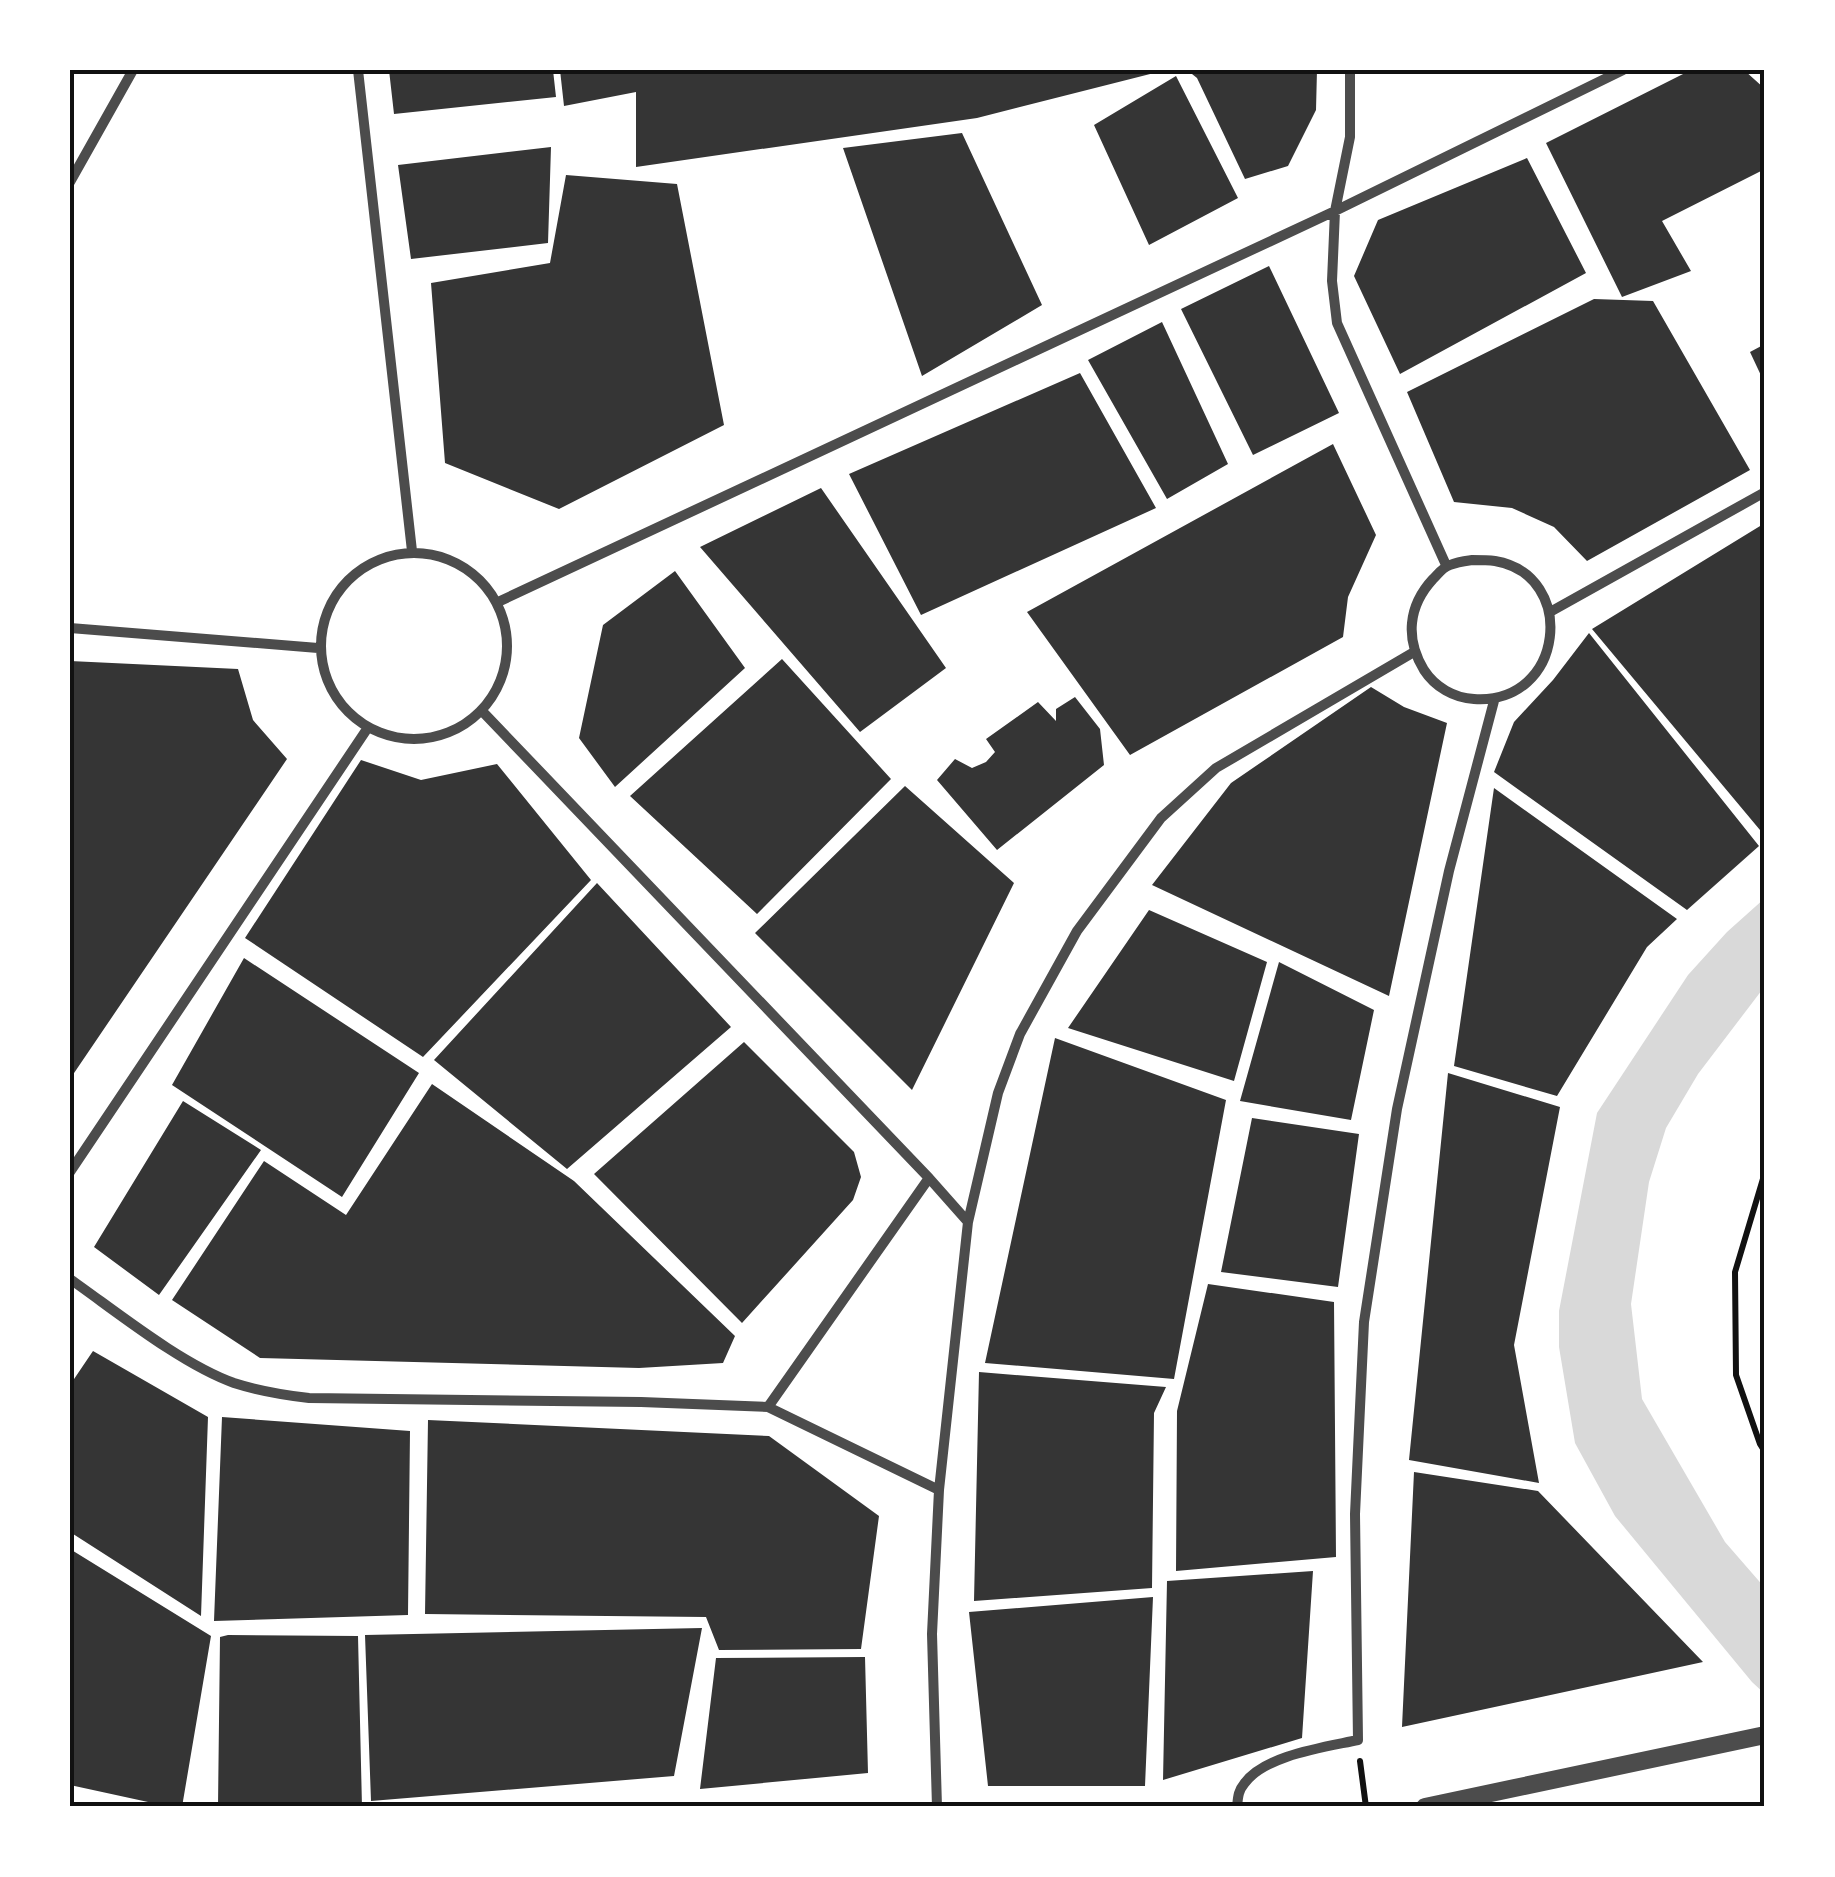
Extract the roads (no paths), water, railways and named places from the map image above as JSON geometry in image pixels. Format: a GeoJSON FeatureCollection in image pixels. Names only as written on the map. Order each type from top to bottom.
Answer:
{"type":"FeatureCollection","features":[{"type":"Feature","properties":{"kind":"street"},"geometry":{"type":"LineString","coordinates":[[70,182],[134,70]]}},
{"type":"Feature","properties":{"kind":"street"},"geometry":{"type":"LineString","coordinates":[[358,70],[412,551]]}},
{"type":"Feature","properties":{"kind":"street"},"geometry":{"type":"LineString","coordinates":[[1350,70],[1350,137],[1336,211],[1332,281],[1337,323],[1446,565]]}},
{"type":"Feature","properties":{"kind":"street"},"geometry":{"type":"LineString","coordinates":[[498,602],[1336,211],[1623,70]]}},
{"type":"Feature","properties":{"kind":"street"},"geometry":{"type":"LineString","coordinates":[[1550,612],[1765,492]]}},
{"type":"Feature","properties":{"kind":"street"},"geometry":{"type":"LineString","coordinates":[[412,551],[446,557],[476,574],[498,602],[508,640],[502,678],[482,712],[447,734],[407,741],[367,729],[342,708],[324,680],[318,648],[332,602],[376,558],[412,551]]}},
{"type":"Feature","properties":{"kind":"street"},"geometry":{"type":"LineString","coordinates":[[1498,561],[1521,572],[1539,589],[1550,612],[1550,651],[1528,683],[1494,700],[1460,698],[1432,681],[1414,652],[1411,620],[1424,589],[1446,565],[1498,561]]}},
{"type":"Feature","properties":{"kind":"street"},"geometry":{"type":"LineString","coordinates":[[70,628],[318,648]]}},
{"type":"Feature","properties":{"kind":"street"},"geometry":{"type":"LineString","coordinates":[[937,1807],[932,1634],[939,1490],[968,1222],[998,1092],[1020,1034],[1077,931],[1161,818],[1216,768],[1414,652]]}},
{"type":"Feature","properties":{"kind":"street"},"geometry":{"type":"LineString","coordinates":[[1237,1807],[1242,1785],[1262,1768],[1301,1753],[1358,1740],[1355,1514],[1364,1322],[1396,1110],[1450,871],[1494,700]]}},
{"type":"Feature","properties":{"kind":"street"},"geometry":{"type":"LineString","coordinates":[[482,712],[968,1222]]}},
{"type":"Feature","properties":{"kind":"street"},"geometry":{"type":"LineString","coordinates":[[70,1172],[367,729]]}},
{"type":"Feature","properties":{"kind":"street"},"geometry":{"type":"LineString","coordinates":[[768,1407],[929,1178]]}},
{"type":"Feature","properties":{"kind":"street"},"geometry":{"type":"LineString","coordinates":[[70,1279],[199,1366],[230,1382],[270,1393],[309,1398],[768,1407],[939,1490]]}},
{"type":"Feature","properties":{"kind":"street"},"geometry":{"type":"LineString","coordinates":[[1425,1807],[1765,1735]]}}]}
